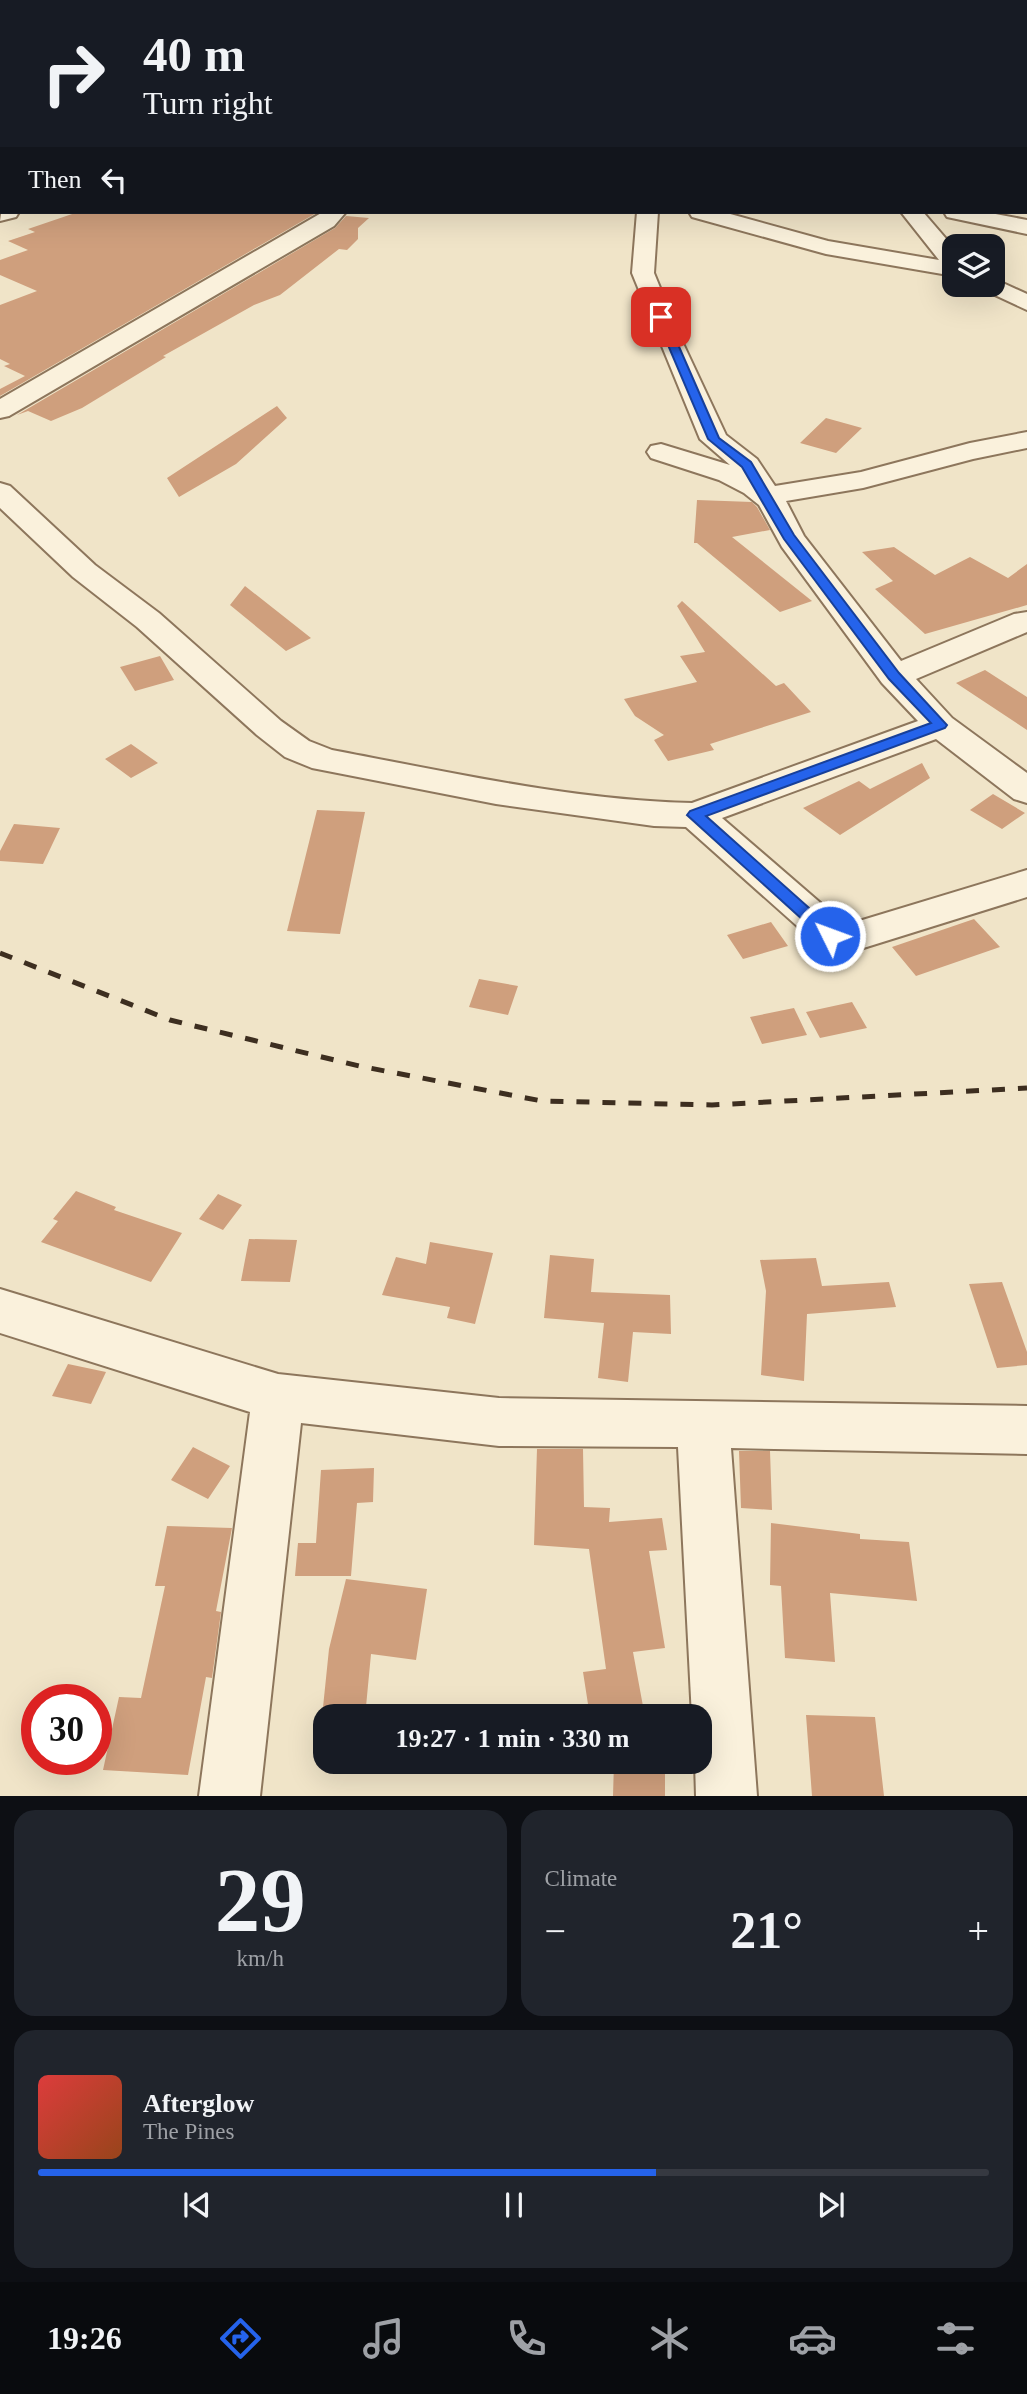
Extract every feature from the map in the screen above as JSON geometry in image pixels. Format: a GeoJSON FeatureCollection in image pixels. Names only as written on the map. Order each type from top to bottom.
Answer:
{"type":"FeatureCollection","features":[{"type":"Feature","properties":{"kind":"street"},"geometry":{"type":"LineString","coordinates":[[0,410],[326,221],[333,214]]}},
{"type":"Feature","properties":{"kind":"street"},"geometry":{"type":"LineString","coordinates":[[647,214],[643,273],[714,439],[747,465],[789,536],[894,676],[940,725],[1027,791]]}},
{"type":"Feature","properties":{"kind":"street"},"geometry":{"type":"LineString","coordinates":[[707,214],[826,247],[942,266]]}},
{"type":"Feature","properties":{"kind":"street"},"geometry":{"type":"LineString","coordinates":[[914,214],[942,248]]}},
{"type":"Feature","properties":{"kind":"street"},"geometry":{"type":"LineString","coordinates":[[965,214],[1027,227]]}},
{"type":"Feature","properties":{"kind":"street"},"geometry":{"type":"LineString","coordinates":[[1005,292],[1027,303]]}},
{"type":"Feature","properties":{"kind":"street"},"geometry":{"type":"LineString","coordinates":[[661,452],[719,472],[767,496],[863,480],[971,451],[1027,440]]}},
{"type":"Feature","properties":{"kind":"street"},"geometry":{"type":"LineString","coordinates":[[0,492],[84,571],[148,620],[269,728],[297,749],[324,760],[496,792],[654,814],[695,815],[940,725]]}},
{"type":"Feature","properties":{"kind":"street"},"geometry":{"type":"LineString","coordinates":[[894,676],[1025,621]]}},
{"type":"Feature","properties":{"kind":"street"},"geometry":{"type":"LineString","coordinates":[[695,815],[837,939],[843,940],[1027,883]]}},
{"type":"Feature","properties":{"kind":"street"},"geometry":{"type":"LineString","coordinates":[[0,1311],[278,1397],[499,1422],[1027,1430]]}},
{"type":"Feature","properties":{"kind":"street"},"geometry":{"type":"LineString","coordinates":[[229,1796],[278,1397]]}},
{"type":"Feature","properties":{"kind":"street"},"geometry":{"type":"LineString","coordinates":[[703,1423],[727,1796]]}},
{"type":"Feature","properties":{"kind":"building"},"geometry":{"type":"Polygon","coordinates":[[[72,214],[315,214],[0,396],[0,389],[25,376],[4,366],[10,364],[0,359],[0,305],[37,291],[0,275],[0,260],[28,250],[8,241],[35,232],[28,229],[72,214]]]}},
{"type":"Feature","properties":{"kind":"building"},"geometry":{"type":"Polygon","coordinates":[[[346,216],[369,218],[358,228],[358,239],[347,250],[339,249],[280,295],[254,305],[163,356],[166,357],[82,408],[51,421],[28,411],[17,415],[335,228],[346,216]]]}},
{"type":"Feature","properties":{"kind":"building"},"geometry":{"type":"Polygon","coordinates":[[[277,406],[287,418],[236,464],[179,497],[167,478],[277,406]]]}},
{"type":"Feature","properties":{"kind":"building"},"geometry":{"type":"Polygon","coordinates":[[[826,418],[862,428],[836,453],[800,443],[826,418]]]}},
{"type":"Feature","properties":{"kind":"building"},"geometry":{"type":"Polygon","coordinates":[[[697,500],[752,502],[770,530],[732,537],[812,601],[780,612],[694,543],[697,500]]]}},
{"type":"Feature","properties":{"kind":"building"},"geometry":{"type":"Polygon","coordinates":[[[894,547],[935,575],[970,557],[1008,578],[1027,564],[1027,605],[925,634],[875,589],[893,581],[862,552],[894,547]]]}},
{"type":"Feature","properties":{"kind":"building"},"geometry":{"type":"Polygon","coordinates":[[[245,586],[311,638],[286,651],[230,605],[245,586]]]}},
{"type":"Feature","properties":{"kind":"building"},"geometry":{"type":"Polygon","coordinates":[[[682,601],[776,686],[784,683],[811,712],[710,744],[714,750],[668,761],[654,740],[664,735],[635,716],[624,699],[697,682],[680,656],[705,652],[677,606],[682,601]]]}},
{"type":"Feature","properties":{"kind":"building"},"geometry":{"type":"Polygon","coordinates":[[[160,656],[174,680],[135,691],[120,667],[160,656]]]}},
{"type":"Feature","properties":{"kind":"building"},"geometry":{"type":"Polygon","coordinates":[[[985,670],[1027,697],[1027,730],[956,683],[985,670]]]}},
{"type":"Feature","properties":{"kind":"building"},"geometry":{"type":"Polygon","coordinates":[[[131,744],[158,763],[131,778],[105,759],[131,744]]]}},
{"type":"Feature","properties":{"kind":"building"},"geometry":{"type":"Polygon","coordinates":[[[922,763],[930,778],[840,835],[803,808],[859,781],[870,789],[922,763]]]}},
{"type":"Feature","properties":{"kind":"building"},"geometry":{"type":"Polygon","coordinates":[[[993,794],[1025,813],[1002,829],[970,810],[993,794]]]}},
{"type":"Feature","properties":{"kind":"building"},"geometry":{"type":"Polygon","coordinates":[[[317,810],[365,812],[340,934],[287,931],[317,810]]]}},
{"type":"Feature","properties":{"kind":"building"},"geometry":{"type":"Polygon","coordinates":[[[14,824],[60,828],[43,864],[0,861],[0,851],[14,824]]]}},
{"type":"Feature","properties":{"kind":"building"},"geometry":{"type":"Polygon","coordinates":[[[974,919],[1000,947],[916,976],[892,947],[974,919]]]}},
{"type":"Feature","properties":{"kind":"building"},"geometry":{"type":"Polygon","coordinates":[[[771,922],[788,946],[743,959],[727,935],[771,922]]]}},
{"type":"Feature","properties":{"kind":"building"},"geometry":{"type":"Polygon","coordinates":[[[479,979],[518,986],[508,1015],[469,1007],[479,979]]]}},
{"type":"Feature","properties":{"kind":"building"},"geometry":{"type":"Polygon","coordinates":[[[852,1002],[867,1028],[820,1038],[806,1012],[852,1002]]]}},
{"type":"Feature","properties":{"kind":"building"},"geometry":{"type":"Polygon","coordinates":[[[794,1008],[807,1035],[762,1044],[750,1017],[794,1008]]]}},
{"type":"Feature","properties":{"kind":"building"},"geometry":{"type":"Polygon","coordinates":[[[76,1191],[116,1207],[114,1210],[182,1233],[151,1282],[41,1242],[58,1221],[53,1219],[76,1191]]]}},
{"type":"Feature","properties":{"kind":"building"},"geometry":{"type":"Polygon","coordinates":[[[218,1194],[242,1205],[223,1230],[199,1219],[218,1194]]]}},
{"type":"Feature","properties":{"kind":"building"},"geometry":{"type":"Polygon","coordinates":[[[249,1239],[297,1240],[290,1282],[241,1281],[249,1239]]]}},
{"type":"Feature","properties":{"kind":"building"},"geometry":{"type":"Polygon","coordinates":[[[430,1242],[493,1253],[475,1324],[447,1318],[450,1307],[382,1295],[396,1257],[426,1264],[430,1242]]]}},
{"type":"Feature","properties":{"kind":"building"},"geometry":{"type":"Polygon","coordinates":[[[550,1255],[594,1259],[591,1292],[670,1295],[671,1334],[633,1332],[628,1382],[598,1378],[604,1323],[544,1318],[550,1255]]]}},
{"type":"Feature","properties":{"kind":"building"},"geometry":{"type":"Polygon","coordinates":[[[816,1258],[822,1286],[889,1282],[896,1307],[807,1314],[804,1381],[761,1375],[766,1291],[760,1260],[816,1258]]]}},
{"type":"Feature","properties":{"kind":"building"},"geometry":{"type":"Polygon","coordinates":[[[1002,1282],[1027,1352],[1027,1365],[997,1368],[969,1284],[1002,1282]]]}},
{"type":"Feature","properties":{"kind":"building"},"geometry":{"type":"Polygon","coordinates":[[[68,1364],[106,1372],[91,1404],[52,1396],[68,1364]]]}},
{"type":"Feature","properties":{"kind":"building"},"geometry":{"type":"Polygon","coordinates":[[[193,1447],[230,1466],[208,1499],[171,1480],[193,1447]]]}},
{"type":"Feature","properties":{"kind":"building"},"geometry":{"type":"Polygon","coordinates":[[[537,1449],[583,1449],[584,1507],[610,1508],[609,1522],[662,1518],[667,1550],[649,1551],[665,1648],[633,1652],[643,1704],[588,1704],[583,1672],[606,1669],[589,1549],[534,1545],[537,1449]]]}},
{"type":"Feature","properties":{"kind":"building"},"geometry":{"type":"Polygon","coordinates":[[[739,1451],[770,1451],[772,1510],[741,1508],[739,1451]]]}},
{"type":"Feature","properties":{"kind":"building"},"geometry":{"type":"Polygon","coordinates":[[[374,1468],[373,1502],[357,1503],[351,1576],[295,1576],[298,1543],[316,1543],[321,1470],[374,1468]]]}},
{"type":"Feature","properties":{"kind":"building"},"geometry":{"type":"Polygon","coordinates":[[[771,1523],[860,1534],[860,1539],[909,1542],[917,1601],[830,1593],[835,1662],[785,1658],[781,1586],[770,1585],[771,1523]]]}},
{"type":"Feature","properties":{"kind":"building"},"geometry":{"type":"Polygon","coordinates":[[[167,1526],[232,1528],[216,1611],[221,1612],[212,1678],[206,1677],[188,1775],[112,1771],[112,1729],[119,1697],[141,1698],[165,1586],[155,1586],[167,1526]]]}},
{"type":"Feature","properties":{"kind":"building"},"geometry":{"type":"Polygon","coordinates":[[[346,1579],[427,1589],[416,1660],[371,1654],[366,1704],[323,1704],[329,1649],[346,1579]]]}},
{"type":"Feature","properties":{"kind":"building"},"geometry":{"type":"Polygon","coordinates":[[[806,1715],[875,1717],[884,1796],[812,1796],[806,1715]]]}},
{"type":"Feature","properties":{"kind":"building"},"geometry":{"type":"Polygon","coordinates":[[[614,1774],[665,1774],[665,1796],[613,1796],[614,1774]]]}},
{"type":"Feature","properties":{"kind":"railway"},"geometry":{"type":"LineString","coordinates":[[0,953],[170,1020],[359,1066],[542,1101],[712,1105],[1027,1088]]}},
{"type":"Feature","properties":{"kind":"route"},"geometry":{"type":"LineString","coordinates":[[661,317],[714,439],[747,465],[789,536],[894,676],[912,692],[940,725],[695,815],[830,936]]}}]}
